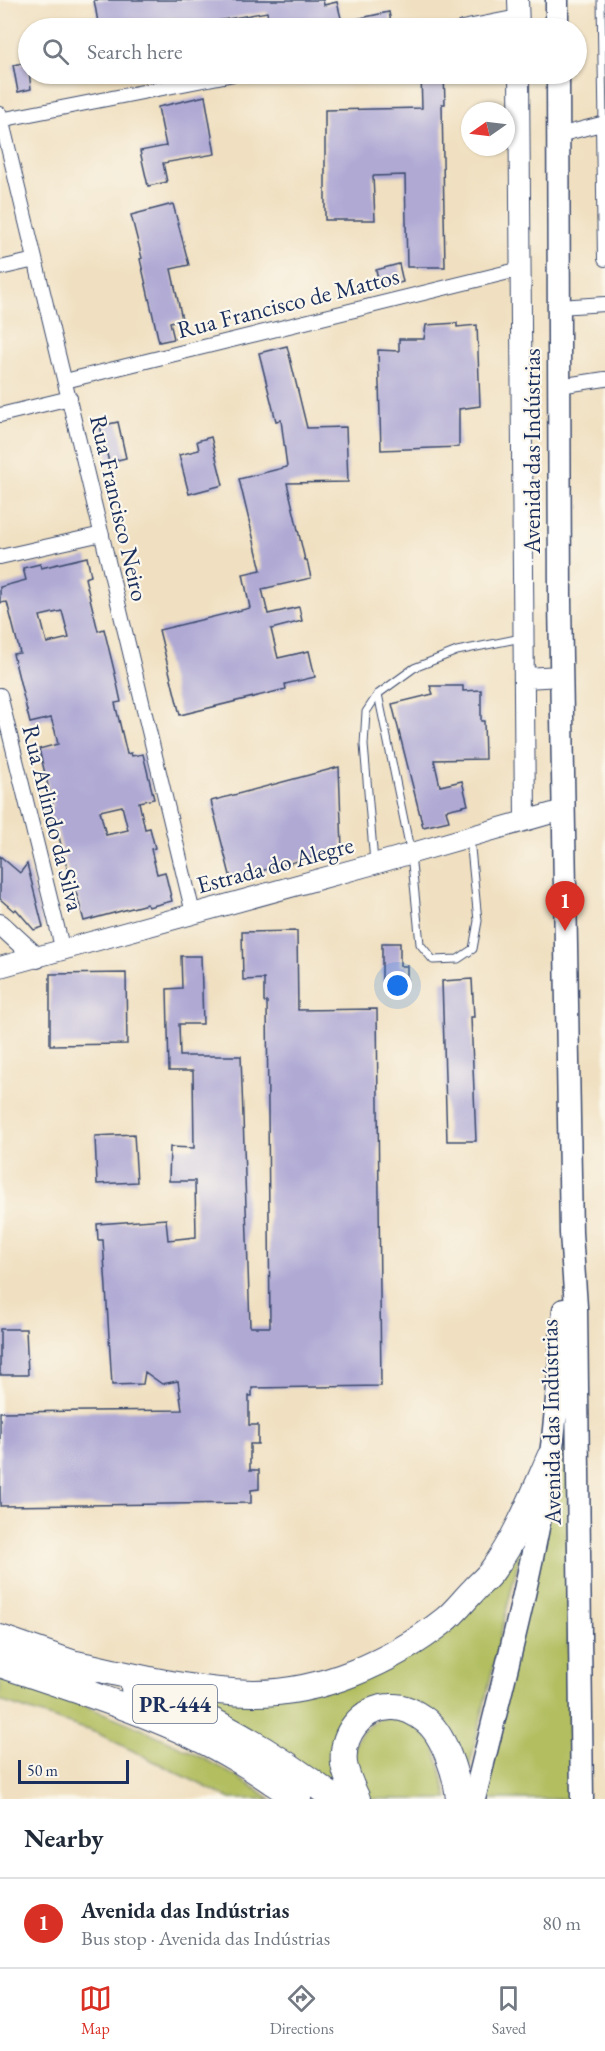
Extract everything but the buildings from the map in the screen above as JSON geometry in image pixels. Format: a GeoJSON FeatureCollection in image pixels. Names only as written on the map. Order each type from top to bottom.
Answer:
{"type":"FeatureCollection","features":[{"type":"Feature","properties":{"kind":"highway"},"geometry":{"type":"LineString","coordinates":[[76,1664],[197,1688],[252,1693],[282,1692],[319,1684],[366,1666],[402,1650],[446,1619],[492,1571],[522,1521],[550,1457]]}},
{"type":"Feature","properties":{"kind":"highway","name":"PR-444"},"geometry":{"type":"LineString","coordinates":[[0,1638],[76,1664],[194,1712],[308,1778],[335,1799]]}},
{"type":"Feature","properties":{"kind":"highway","name":"PR-444"},"geometry":{"type":"LineString","coordinates":[[0,1664],[119,1705],[190,1735],[237,1758],[298,1799]]}},
{"type":"Feature","properties":{"kind":"highway"},"geometry":{"type":"LineString","coordinates":[[357,1799],[344,1765],[345,1745],[351,1729],[359,1719],[373,1711],[391,1707],[407,1709],[427,1721],[444,1747],[457,1779],[459,1799]]}},
{"type":"Feature","properties":{"kind":"main road"},"geometry":{"type":"LineString","coordinates":[[556,0],[557,18]]}},
{"type":"Feature","properties":{"kind":"main road","name":"Avenida das Indústrias"},"geometry":{"type":"LineString","coordinates":[[558,84],[561,676],[571,1233],[576,1307],[582,1799]]}},
{"type":"Feature","properties":{"kind":"main road"},"geometry":{"type":"LineString","coordinates":[[474,1799],[526,1592],[550,1457],[571,1233]]}},
{"type":"Feature","properties":{"kind":"street"},"geometry":{"type":"LineString","coordinates":[[0,118],[181,84]]}},
{"type":"Feature","properties":{"kind":"street","name":"Avenida das Indústrias"},"geometry":{"type":"LineString","coordinates":[[519,84],[525,821]]}},
{"type":"Feature","properties":{"kind":"street","name":"Rua Francisco Neiro"},"geometry":{"type":"LineString","coordinates":[[0,118],[194,913]]}},
{"type":"Feature","properties":{"kind":"street"},"geometry":{"type":"LineString","coordinates":[[559,135],[604,124],[605,259]]}},
{"type":"Feature","properties":{"kind":"street"},"geometry":{"type":"LineString","coordinates":[[0,268],[35,260]]}},
{"type":"Feature","properties":{"kind":"street","name":"Rua Francisco de Mattos"},"geometry":{"type":"LineString","coordinates":[[65,381],[521,269]]}},
{"type":"Feature","properties":{"kind":"street"},"geometry":{"type":"LineString","coordinates":[[559,307],[605,304]]}},
{"type":"Feature","properties":{"kind":"street"},"geometry":{"type":"LineString","coordinates":[[559,386],[605,379]]}},
{"type":"Feature","properties":{"kind":"street"},"geometry":{"type":"LineString","coordinates":[[0,415],[70,398]]}},
{"type":"Feature","properties":{"kind":"street"},"geometry":{"type":"LineString","coordinates":[[0,558],[102,534]]}},
{"type":"Feature","properties":{"kind":"street"},"geometry":{"type":"LineString","coordinates":[[525,678],[561,676]]}},
{"type":"Feature","properties":{"kind":"street","name":"Rua Arlindo da Silva"},"geometry":{"type":"LineString","coordinates":[[0,695],[5,729],[63,951]]}},
{"type":"Feature","properties":{"kind":"street","name":"Estrada do Alegre"},"geometry":{"type":"LineString","coordinates":[[0,968],[563,810]]}},
{"type":"Feature","properties":{"kind":"street"},"geometry":{"type":"LineString","coordinates":[[0,924],[38,958]]}},
{"type":"Feature","properties":{"kind":"lane"},"geometry":{"type":"LineString","coordinates":[[601,0],[604,124]]}},
{"type":"Feature","properties":{"kind":"lane"},"geometry":{"type":"LineString","coordinates":[[374,864],[364,745],[366,712],[378,694],[414,668],[457,651],[524,637]]}},
{"type":"Feature","properties":{"kind":"lane"},"geometry":{"type":"LineString","coordinates":[[378,694],[411,854],[420,944],[433,960],[458,959],[473,949],[478,921],[469,837]]}},
{"type":"Feature","properties":{"kind":"green space"},"geometry":{"type":"Polygon","coordinates":[[[569,1394],[567,1544],[570,1799],[481,1799],[569,1394]]]}},
{"type":"Feature","properties":{"kind":"green space"},"geometry":{"type":"Polygon","coordinates":[[[523,1541],[464,1790],[431,1717],[348,1716],[346,1794],[178,1692],[365,1677],[523,1541]]]}},
{"type":"Feature","properties":{"kind":"green space"},"geometry":{"type":"Polygon","coordinates":[[[0,1674],[105,1713],[173,1743],[207,1760],[271,1799],[230,1799],[97,1733],[0,1701],[0,1674]]]}},
{"type":"Feature","properties":{"kind":"green space"},"geometry":{"type":"Polygon","coordinates":[[[381,1718],[408,1719],[434,1744],[448,1799],[368,1799],[358,1774],[354,1757],[355,1748],[362,1732],[381,1718]]]}},
{"type":"Feature","properties":{"kind":"place","name":"Avenida das Indústrias"},"geometry":{"type":"Point","coordinates":[565,931]}}]}
